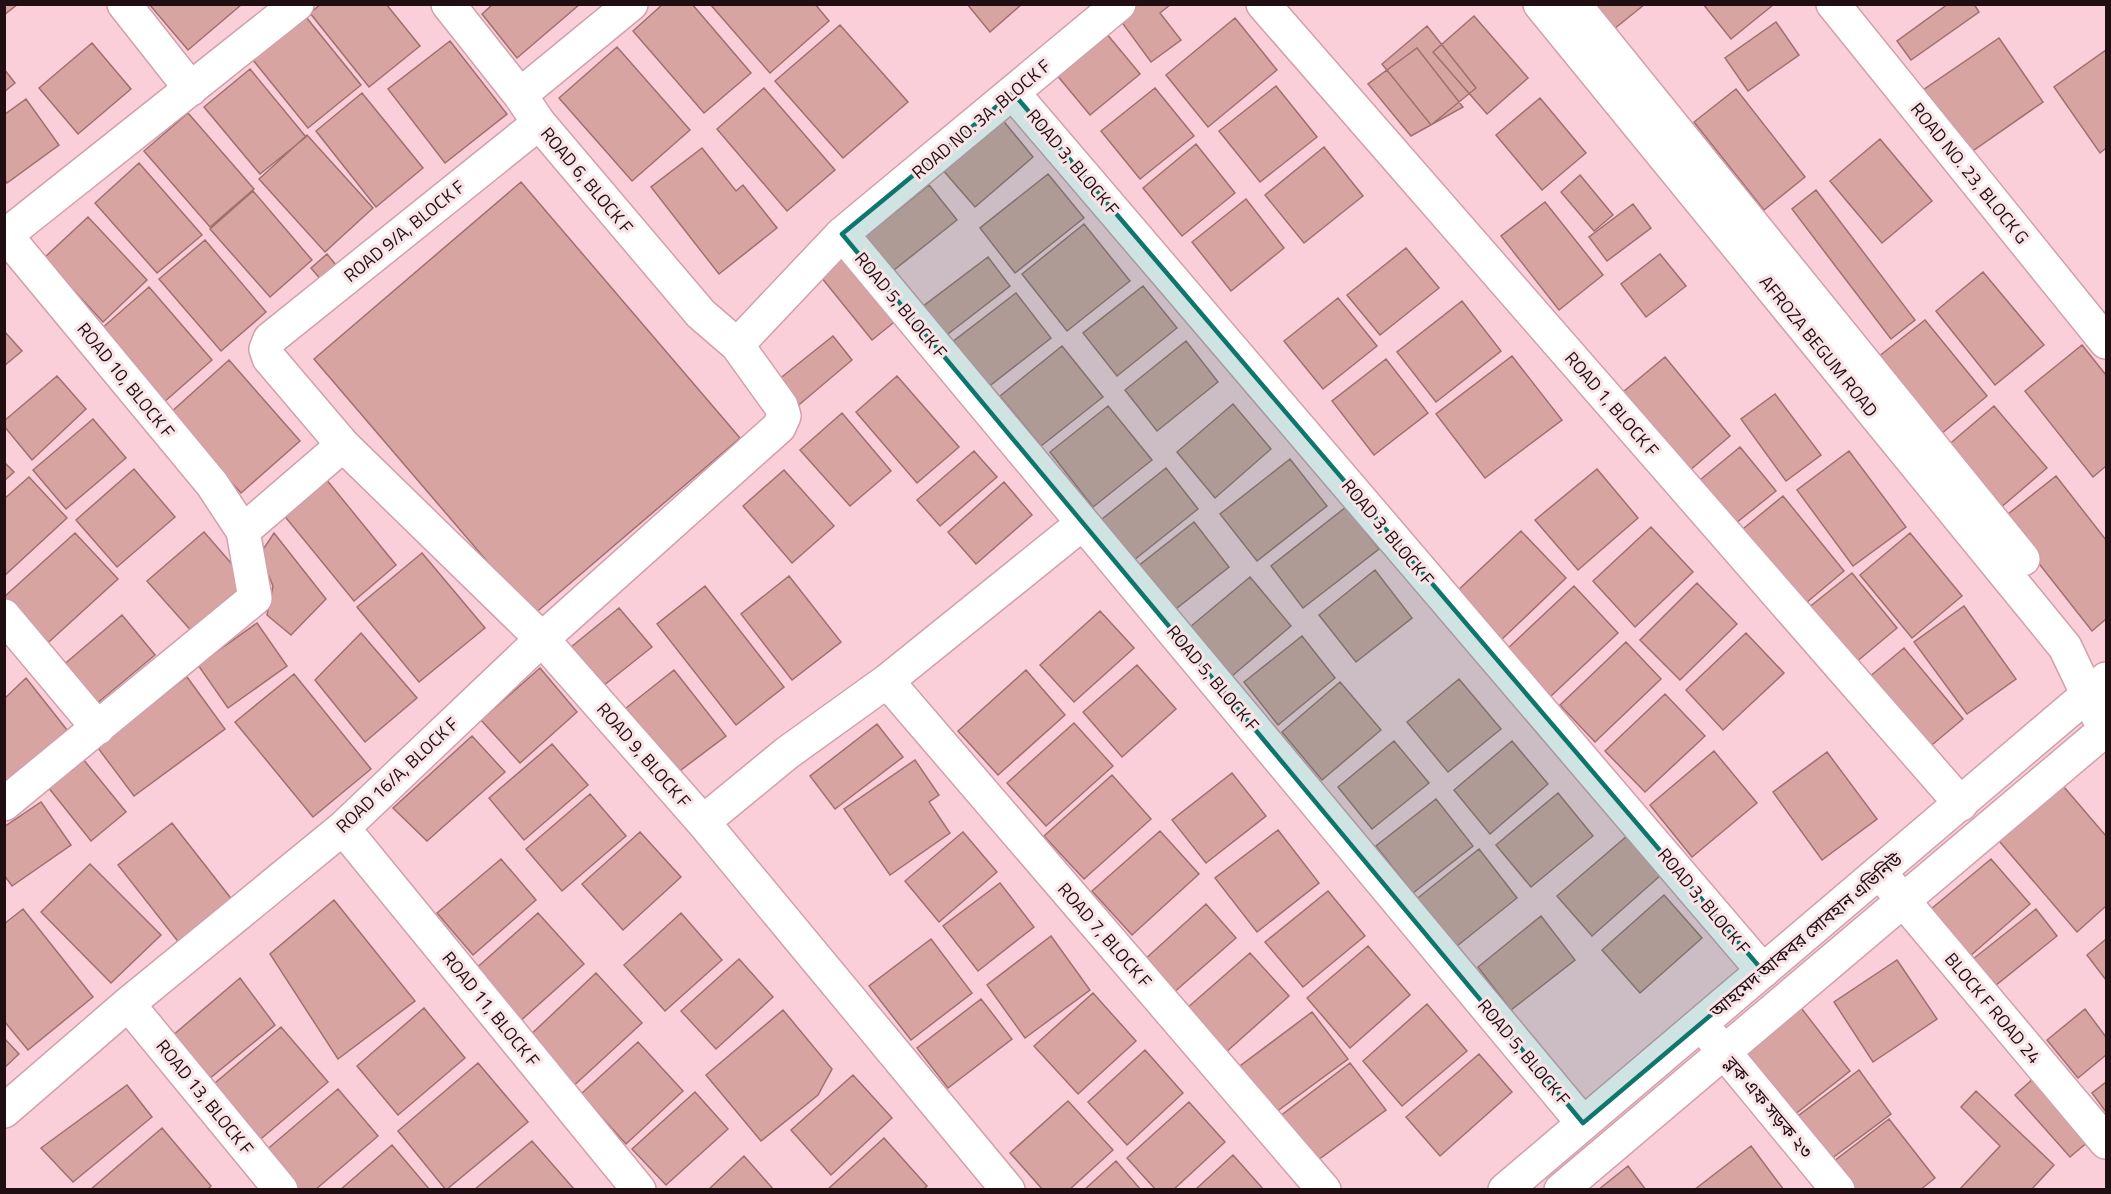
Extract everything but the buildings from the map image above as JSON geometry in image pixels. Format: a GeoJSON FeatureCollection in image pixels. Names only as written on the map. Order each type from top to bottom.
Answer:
{"type":"FeatureCollection","features":[{"type":"Feature","properties":{"kind":"street"},"geometry":{"type":"LineString","coordinates":[[124,4],[191,89]]}},
{"type":"Feature","properties":{"kind":"street"},"geometry":{"type":"LineString","coordinates":[[5,234],[297,4]]}},
{"type":"Feature","properties":{"kind":"street","name":"ROAD 6, BLOCK F"},"geometry":{"type":"LineString","coordinates":[[448,4],[520,95],[539,123],[701,314],[737,345],[781,406],[784,416],[779,427]]}},
{"type":"Feature","properties":{"kind":"street"},"geometry":{"type":"LineString","coordinates":[[520,95],[631,4]]}},
{"type":"Feature","properties":{"kind":"street","name":"ROAD NO. 3A ,BLOCK F"},"geometry":{"type":"LineString","coordinates":[[737,345],[842,234],[1119,4]]}},
{"type":"Feature","properties":{"kind":"street","name":"ROAD 1, BLOCK F"},"geometry":{"type":"LineString","coordinates":[[1263,4],[1961,804]]}},
{"type":"Feature","properties":{"kind":"street","name":"AFROZA BEGUM ROAD"},"geometry":{"type":"LineString","coordinates":[[1540,4],[2065,647],[2101,686]]}},
{"type":"Feature","properties":{"kind":"street","name":"AFROZA BEGUM ROAD"},"geometry":{"type":"LineString","coordinates":[[1574,4],[2083,634],[2101,686]]}},
{"type":"Feature","properties":{"kind":"street","name":"ROAD NO. 23, BLOCK G"},"geometry":{"type":"LineString","coordinates":[[1833,4],[2106,342]]}},
{"type":"Feature","properties":{"kind":"street","name":"ROAD 3, BLOCK F"},"geometry":{"type":"LineString","coordinates":[[1013,93],[1763,971]]}},
{"type":"Feature","properties":{"kind":"street","name":"ROAD 9/A, BLOCK F"},"geometry":{"type":"LineString","coordinates":[[270,339],[539,123]]}},
{"type":"Feature","properties":{"kind":"street","name":"ROAD 10, BLOCK F"},"geometry":{"type":"LineString","coordinates":[[5,234],[212,484],[243,531]]}},
{"type":"Feature","properties":{"kind":"street","name":"ROAD 5, BLOCK F"},"geometry":{"type":"LineString","coordinates":[[842,234],[1583,1123]]}},
{"type":"Feature","properties":{"kind":"street","name":"ROAD 9, BLOCK F"},"geometry":{"type":"LineString","coordinates":[[270,339],[266,349],[269,358],[343,445],[542,639],[703,822],[1008,1190]]}},
{"type":"Feature","properties":{"kind":"street","name":"ROAD 16/A, BLOCK F"},"geometry":{"type":"LineString","coordinates":[[4,1111],[128,1004],[343,828],[542,639],[779,427]]}},
{"type":"Feature","properties":{"kind":"street"},"geometry":{"type":"LineString","coordinates":[[4,804],[255,598],[243,531],[343,445]]}},
{"type":"Feature","properties":{"kind":"street"},"geometry":{"type":"LineString","coordinates":[[703,822],[787,753],[887,681],[1083,523]]}},
{"type":"Feature","properties":{"kind":"street"},"geometry":{"type":"LineString","coordinates":[[4,616],[98,728]]}},
{"type":"Feature","properties":{"kind":"street","name":"ROAD 7, BLOCK F"},"geometry":{"type":"LineString","coordinates":[[887,681],[1323,1190]]}},
{"type":"Feature","properties":{"kind":"street"},"geometry":{"type":"LineString","coordinates":[[2101,686],[2106,731]]}},
{"type":"Feature","properties":{"kind":"street","name":"আহমেদ আকবর সোবহান এভিনিউ"},"geometry":{"type":"LineString","coordinates":[[1505,1190],[2101,686]]}},
{"type":"Feature","properties":{"kind":"street","name":"আহমেদ আকবর সোবহান এভিনিউ"},"geometry":{"type":"LineString","coordinates":[[1562,1190],[2106,731]]}},
{"type":"Feature","properties":{"kind":"street","name":"ROAD 11, BLOCK F"},"geometry":{"type":"LineString","coordinates":[[343,828],[639,1190]]}},
{"type":"Feature","properties":{"kind":"street","name":"BLOCK F ROAD 24"},"geometry":{"type":"LineString","coordinates":[[1880,873],[2106,1142]]}},
{"type":"Feature","properties":{"kind":"street","name":"ROAD 13, BLOCK F"},"geometry":{"type":"LineString","coordinates":[[128,1004],[281,1190]]}},
{"type":"Feature","properties":{"kind":"street","name":"ব্লক এফ সড়ক ২৩"},"geometry":{"type":"LineString","coordinates":[[1701,1024],[1838,1190]]}},
{"type":"Feature","properties":{"kind":"highlighted area"},"geometry":{"type":"Polygon","coordinates":[[[1013,93],[1763,971],[1583,1123],[842,234],[1013,93]]]}}]}
